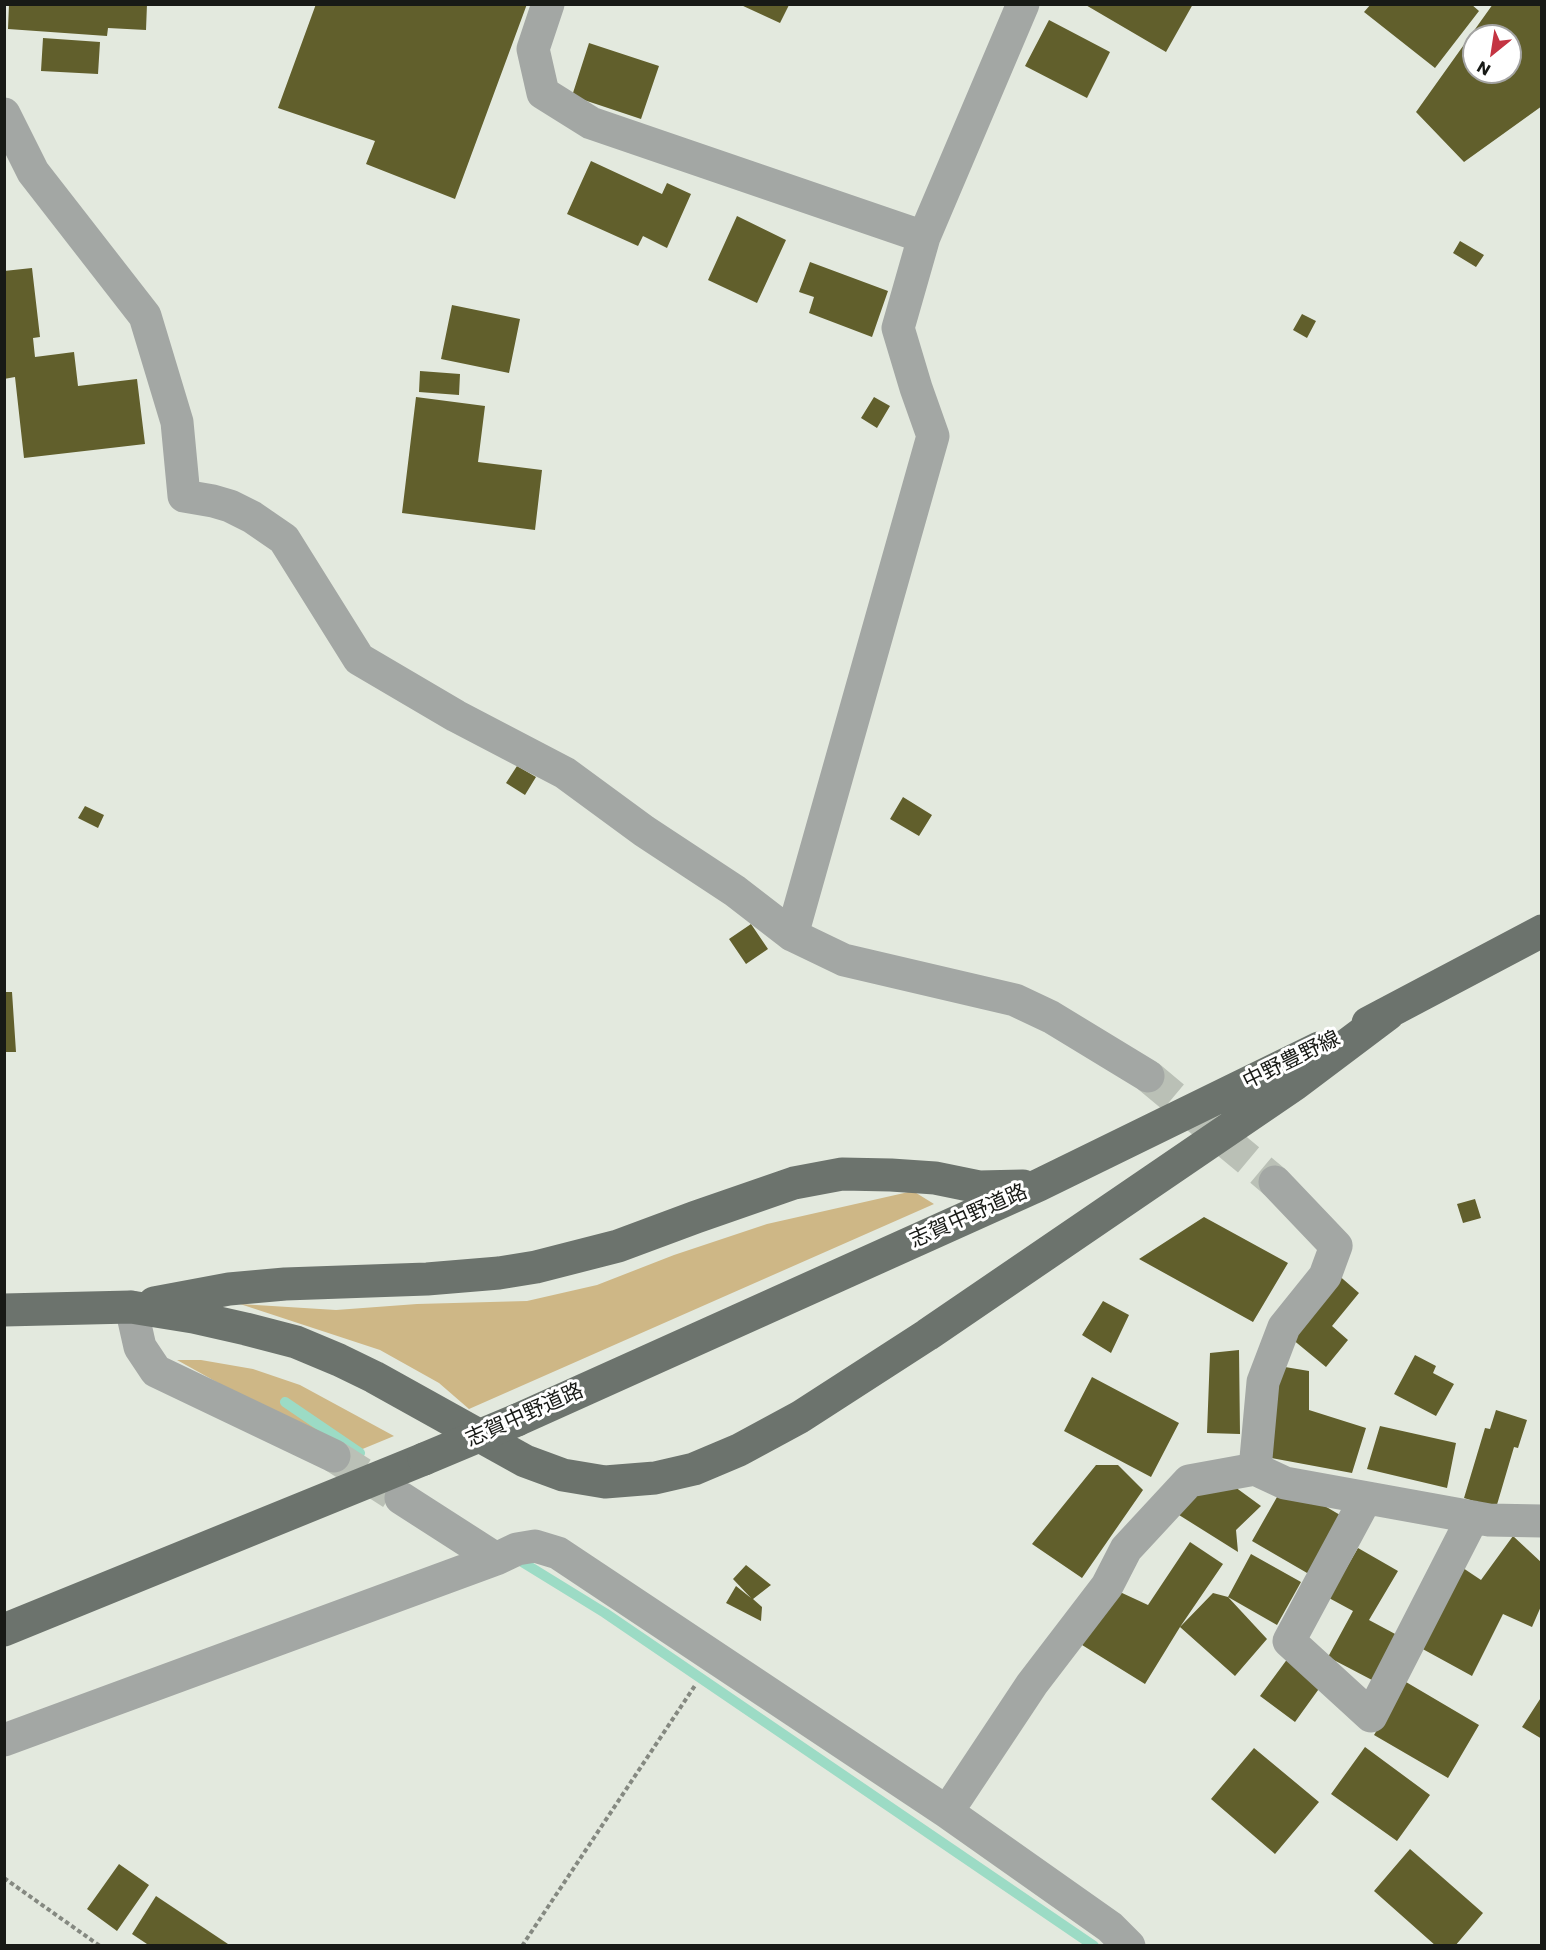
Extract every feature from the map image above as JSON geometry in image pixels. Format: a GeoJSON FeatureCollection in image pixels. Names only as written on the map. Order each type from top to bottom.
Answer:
{"type":"FeatureCollection","features":[{"type":"Feature","properties":{"kind":"main road","name":"中野豊野線"},"geometry":{"type":"LineString","coordinates":[[1039,1185],[1388,1014],[1542,931]]}},
{"type":"Feature","properties":{"kind":"main road"},"geometry":{"type":"LineString","coordinates":[[131,1307],[194,1317],[296,1342],[374,1377],[525,1461],[563,1475],[605,1482],[655,1478],[694,1469],[740,1450],[800,1417],[927,1335],[1295,1084],[1388,1014]]}},
{"type":"Feature","properties":{"kind":"main road"},"geometry":{"type":"LineString","coordinates":[[4,1310],[131,1307],[251,1287],[428,1279],[536,1267],[618,1246],[696,1216],[794,1184],[842,1174],[935,1178],[979,1187],[1039,1185]]}},
{"type":"Feature","properties":{"kind":"main road","name":"志賀中野道路"},"geometry":{"type":"LineString","coordinates":[[4,1630],[517,1420],[1039,1185]]}},
{"type":"Feature","properties":{"kind":"street"},"geometry":{"type":"LineString","coordinates":[[548,4],[533,49],[543,93],[591,123],[924,237]]}},
{"type":"Feature","properties":{"kind":"street"},"geometry":{"type":"LineString","coordinates":[[792,935],[933,436],[898,328],[924,237],[1023,4]]}},
{"type":"Feature","properties":{"kind":"street"},"geometry":{"type":"LineString","coordinates":[[4,114],[33,172],[145,315],[177,423],[184,496],[213,501],[230,507],[252,517],[284,538],[359,659],[456,716],[565,773],[644,831],[735,891],[792,935],[844,960],[1015,1000],[1051,1017],[1148,1076]]}},
{"type":"Feature","properties":{"kind":"street"},"geometry":{"type":"LineString","coordinates":[[1255,1469],[1263,1382],[1284,1327],[1325,1275],[1336,1246],[1275,1182]]}},
{"type":"Feature","properties":{"kind":"street"},"geometry":{"type":"LineString","coordinates":[[131,1307],[140,1347],[156,1371],[334,1456]]}},
{"type":"Feature","properties":{"kind":"street"},"geometry":{"type":"LineString","coordinates":[[947,1812],[1032,1684],[1107,1586],[1126,1549],[1190,1481],[1255,1469],[1285,1484],[1489,1520],[1542,1521]]}},
{"type":"Feature","properties":{"kind":"street"},"geometry":{"type":"LineString","coordinates":[[401,1498],[505,1555]]}},
{"type":"Feature","properties":{"kind":"street"},"geometry":{"type":"LineString","coordinates":[[1366,1498],[1289,1641],[1371,1716],[1473,1517]]}},
{"type":"Feature","properties":{"kind":"street"},"geometry":{"type":"LineString","coordinates":[[4,1740],[505,1555],[535,1546],[558,1553],[947,1812],[1110,1939]]}},
{"type":"Feature","properties":{"kind":"path"},"geometry":{"type":"LineString","coordinates":[[522,1946],[696,1684]]}},
{"type":"Feature","properties":{"kind":"path"},"geometry":{"type":"LineString","coordinates":[[4,1878],[100,1946]]}},
{"type":"Feature","properties":{"kind":"shaded area"},"geometry":{"type":"Polygon","coordinates":[[[913,1191],[934,1204],[469,1409],[439,1383],[380,1350],[240,1304],[336,1310],[417,1304],[527,1301],[597,1285],[674,1255],[767,1224],[913,1191]]]}},
{"type":"Feature","properties":{"kind":"shaded area"},"geometry":{"type":"Polygon","coordinates":[[[177,1360],[201,1360],[253,1369],[300,1385],[394,1436],[348,1455],[177,1360]]]}},
{"type":"Feature","properties":{"kind":"building"},"geometry":{"type":"Polygon","coordinates":[[[9,4],[147,4],[146,30],[108,28],[107,36],[8,29],[9,4]]]}},
{"type":"Feature","properties":{"kind":"building"},"geometry":{"type":"Polygon","coordinates":[[[316,4],[527,4],[455,199],[366,164],[375,141],[278,108],[316,4]]]}},
{"type":"Feature","properties":{"kind":"building"},"geometry":{"type":"Polygon","coordinates":[[[1084,4],[1193,4],[1166,52],[1084,4]]]}},
{"type":"Feature","properties":{"kind":"building"},"geometry":{"type":"Polygon","coordinates":[[[1371,4],[1471,4],[1479,11],[1469,24],[1462,24],[1462,33],[1435,68],[1364,12],[1371,4]]]}},
{"type":"Feature","properties":{"kind":"building"},"geometry":{"type":"Polygon","coordinates":[[[1493,4],[1542,4],[1542,106],[1464,162],[1416,112],[1462,47],[1462,84],[1522,84],[1522,24],[1479,24],[1493,4]]]}},
{"type":"Feature","properties":{"kind":"building"},"geometry":{"type":"Polygon","coordinates":[[[741,5],[789,5],[780,23],[741,5]]]}},
{"type":"Feature","properties":{"kind":"building"},"geometry":{"type":"Polygon","coordinates":[[[1049,20],[1110,52],[1087,98],[1025,66],[1049,20]]]}},
{"type":"Feature","properties":{"kind":"building"},"geometry":{"type":"Polygon","coordinates":[[[43,38],[100,42],[98,74],[41,71],[43,38]]]}},
{"type":"Feature","properties":{"kind":"building"},"geometry":{"type":"Polygon","coordinates":[[[589,43],[659,66],[641,119],[572,96],[589,43]]]}},
{"type":"Feature","properties":{"kind":"building"},"geometry":{"type":"Polygon","coordinates":[[[591,161],[662,194],[667,183],[691,194],[667,248],[643,236],[638,246],[567,214],[591,161]]]}},
{"type":"Feature","properties":{"kind":"building"},"geometry":{"type":"Polygon","coordinates":[[[737,216],[786,240],[757,303],[708,280],[737,216]]]}},
{"type":"Feature","properties":{"kind":"building"},"geometry":{"type":"Polygon","coordinates":[[[1460,241],[1484,255],[1476,267],[1453,253],[1460,241]]]}},
{"type":"Feature","properties":{"kind":"building"},"geometry":{"type":"Polygon","coordinates":[[[810,262],[888,291],[872,337],[809,313],[814,297],[799,292],[810,262]]]}},
{"type":"Feature","properties":{"kind":"building"},"geometry":{"type":"Polygon","coordinates":[[[32,268],[40,337],[33,338],[35,357],[74,352],[78,386],[137,379],[145,444],[24,458],[15,377],[4,379],[4,271],[32,268]]]}},
{"type":"Feature","properties":{"kind":"building"},"geometry":{"type":"Polygon","coordinates":[[[452,305],[520,319],[509,373],[441,359],[452,305]]]}},
{"type":"Feature","properties":{"kind":"building"},"geometry":{"type":"Polygon","coordinates":[[[1302,314],[1316,321],[1307,338],[1293,330],[1302,314]]]}},
{"type":"Feature","properties":{"kind":"building"},"geometry":{"type":"Polygon","coordinates":[[[420,371],[460,374],[459,395],[419,392],[420,371]]]}},
{"type":"Feature","properties":{"kind":"building"},"geometry":{"type":"Polygon","coordinates":[[[416,397],[485,406],[478,462],[542,470],[535,530],[402,513],[416,397]]]}},
{"type":"Feature","properties":{"kind":"building"},"geometry":{"type":"Polygon","coordinates":[[[874,397],[890,406],[877,428],[861,418],[874,397]]]}},
{"type":"Feature","properties":{"kind":"building"},"geometry":{"type":"Polygon","coordinates":[[[517,766],[536,777],[525,795],[506,783],[517,766]]]}},
{"type":"Feature","properties":{"kind":"building"},"geometry":{"type":"Polygon","coordinates":[[[903,797],[932,815],[919,836],[890,819],[903,797]]]}},
{"type":"Feature","properties":{"kind":"building"},"geometry":{"type":"Polygon","coordinates":[[[85,806],[104,815],[98,828],[78,818],[85,806]]]}},
{"type":"Feature","properties":{"kind":"building"},"geometry":{"type":"Polygon","coordinates":[[[751,924],[768,949],[746,964],[729,939],[751,924]]]}},
{"type":"Feature","properties":{"kind":"building"},"geometry":{"type":"Polygon","coordinates":[[[4,992],[12,992],[16,1052],[4,1052],[4,992]]]}},
{"type":"Feature","properties":{"kind":"building"},"geometry":{"type":"Polygon","coordinates":[[[1475,1199],[1481,1218],[1463,1223],[1457,1204],[1475,1199]]]}},
{"type":"Feature","properties":{"kind":"building"},"geometry":{"type":"Polygon","coordinates":[[[1204,1217],[1288,1263],[1253,1322],[1139,1259],[1204,1217]]]}},
{"type":"Feature","properties":{"kind":"building"},"geometry":{"type":"Polygon","coordinates":[[[1336,1273],[1359,1293],[1332,1326],[1348,1340],[1326,1367],[1286,1334],[1336,1273]]]}},
{"type":"Feature","properties":{"kind":"building"},"geometry":{"type":"Polygon","coordinates":[[[1103,1301],[1129,1315],[1111,1353],[1082,1335],[1103,1301]]]}},
{"type":"Feature","properties":{"kind":"building"},"geometry":{"type":"Polygon","coordinates":[[[1239,1350],[1240,1434],[1207,1433],[1210,1353],[1239,1350]]]}},
{"type":"Feature","properties":{"kind":"building"},"geometry":{"type":"Polygon","coordinates":[[[1415,1355],[1436,1366],[1433,1373],[1454,1384],[1436,1416],[1394,1394],[1415,1355]]]}},
{"type":"Feature","properties":{"kind":"building"},"geometry":{"type":"Polygon","coordinates":[[[1279,1366],[1309,1371],[1309,1410],[1366,1428],[1352,1473],[1266,1457],[1279,1366]]]}},
{"type":"Feature","properties":{"kind":"building"},"geometry":{"type":"Polygon","coordinates":[[[1092,1377],[1179,1423],[1151,1477],[1064,1431],[1092,1377]]]}},
{"type":"Feature","properties":{"kind":"building"},"geometry":{"type":"Polygon","coordinates":[[[1496,1410],[1527,1420],[1518,1448],[1514,1447],[1496,1508],[1464,1498],[1485,1428],[1490,1429],[1496,1410]]]}},
{"type":"Feature","properties":{"kind":"building"},"geometry":{"type":"Polygon","coordinates":[[[1380,1426],[1456,1443],[1447,1488],[1367,1469],[1380,1426]]]}},
{"type":"Feature","properties":{"kind":"building"},"geometry":{"type":"Polygon","coordinates":[[[1096,1465],[1118,1465],[1143,1490],[1082,1578],[1032,1544],[1096,1465]]]}},
{"type":"Feature","properties":{"kind":"building"},"geometry":{"type":"Polygon","coordinates":[[[1189,1481],[1235,1487],[1261,1506],[1236,1530],[1238,1552],[1179,1515],[1189,1481]]]}},
{"type":"Feature","properties":{"kind":"building"},"geometry":{"type":"Polygon","coordinates":[[[1285,1483],[1347,1519],[1314,1577],[1252,1541],[1285,1483]]]}},
{"type":"Feature","properties":{"kind":"building"},"geometry":{"type":"Polygon","coordinates":[[[1513,1536],[1542,1563],[1542,1604],[1532,1627],[1503,1614],[1472,1676],[1419,1647],[1457,1564],[1481,1580],[1513,1536]]]}},
{"type":"Feature","properties":{"kind":"building"},"geometry":{"type":"Polygon","coordinates":[[[1190,1542],[1223,1564],[1145,1684],[1074,1640],[1107,1586],[1148,1605],[1190,1542]]]}},
{"type":"Feature","properties":{"kind":"building"},"geometry":{"type":"Polygon","coordinates":[[[1358,1548],[1398,1571],[1369,1620],[1397,1635],[1372,1680],[1328,1657],[1353,1611],[1329,1598],[1358,1548]]]}},
{"type":"Feature","properties":{"kind":"building"},"geometry":{"type":"Polygon","coordinates":[[[1251,1554],[1301,1582],[1277,1625],[1228,1597],[1251,1554]]]}},
{"type":"Feature","properties":{"kind":"building"},"geometry":{"type":"Polygon","coordinates":[[[746,1565],[771,1585],[753,1599],[762,1607],[761,1621],[726,1603],[736,1586],[751,1598],[733,1579],[746,1565]]]}},
{"type":"Feature","properties":{"kind":"building"},"geometry":{"type":"Polygon","coordinates":[[[1213,1593],[1228,1597],[1267,1639],[1235,1676],[1180,1627],[1213,1593]]]}},
{"type":"Feature","properties":{"kind":"building"},"geometry":{"type":"Polygon","coordinates":[[[1291,1654],[1326,1679],[1295,1722],[1260,1696],[1291,1654]]]}},
{"type":"Feature","properties":{"kind":"building"},"geometry":{"type":"Polygon","coordinates":[[[1406,1682],[1479,1725],[1448,1778],[1374,1735],[1406,1682]]]}},
{"type":"Feature","properties":{"kind":"building"},"geometry":{"type":"Polygon","coordinates":[[[1542,1696],[1542,1739],[1522,1727],[1542,1696]]]}},
{"type":"Feature","properties":{"kind":"building"},"geometry":{"type":"Polygon","coordinates":[[[1365,1747],[1430,1795],[1397,1841],[1331,1794],[1365,1747]]]}},
{"type":"Feature","properties":{"kind":"building"},"geometry":{"type":"Polygon","coordinates":[[[1254,1748],[1319,1802],[1275,1854],[1211,1799],[1254,1748]]]}},
{"type":"Feature","properties":{"kind":"building"},"geometry":{"type":"Polygon","coordinates":[[[1410,1849],[1483,1913],[1455,1946],[1436,1946],[1374,1891],[1410,1849]]]}},
{"type":"Feature","properties":{"kind":"building"},"geometry":{"type":"Polygon","coordinates":[[[119,1864],[149,1885],[117,1931],[87,1909],[119,1864]]]}},
{"type":"Feature","properties":{"kind":"building"},"geometry":{"type":"Polygon","coordinates":[[[156,1896],[231,1946],[150,1946],[132,1934],[156,1896]]]}},
{"type":"Feature","properties":{"kind":"waterway"},"geometry":{"type":"LineString","coordinates":[[285,1402],[360,1453]]}},
{"type":"Feature","properties":{"kind":"waterway"},"geometry":{"type":"LineString","coordinates":[[514,1557],[605,1613],[1094,1946]]}},
{"type":"Feature","properties":{"kind":"tunnel"},"geometry":{"type":"LineString","coordinates":[[1148,1076],[1275,1182]]}},
{"type":"Feature","properties":{"kind":"tunnel"},"geometry":{"type":"LineString","coordinates":[[334,1456],[392,1493]]}}]}
